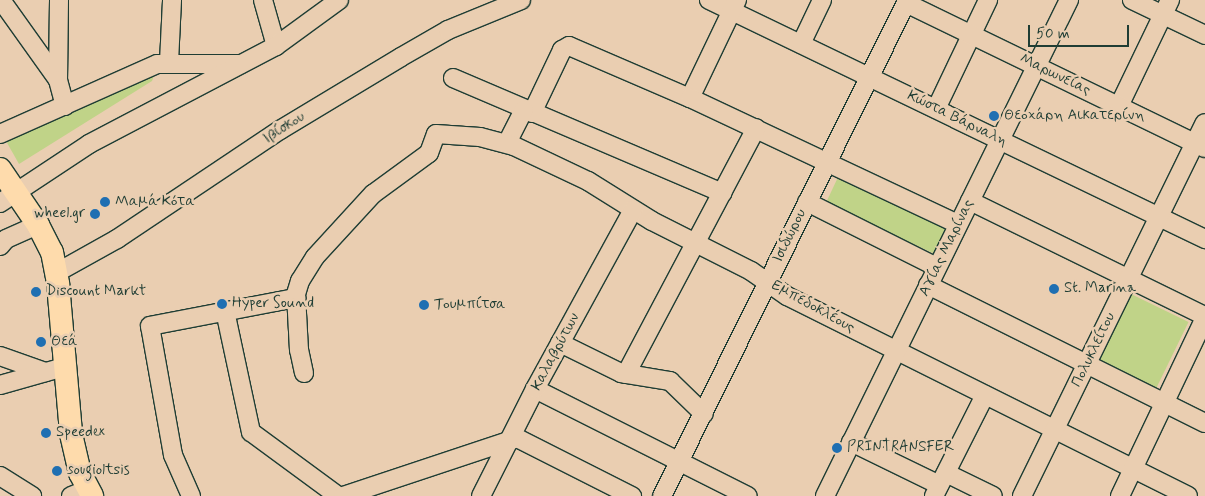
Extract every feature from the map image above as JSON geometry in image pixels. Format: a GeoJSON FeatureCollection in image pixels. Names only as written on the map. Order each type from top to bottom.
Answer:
{"type":"FeatureCollection","features":[{"type":"Feature","properties":{"kind":"main road"},"geometry":{"type":"LineString","coordinates":[[0,170],[8,197],[38,225],[50,245],[56,273],[54,369],[84,494]]}},
{"type":"Feature","properties":{"kind":"street"},"geometry":{"type":"LineString","coordinates":[[59,0],[58,80],[65,106]]}},
{"type":"Feature","properties":{"kind":"street"},"geometry":{"type":"LineString","coordinates":[[169,62],[172,0]]}},
{"type":"Feature","properties":{"kind":"street"},"geometry":{"type":"LineString","coordinates":[[263,0],[276,46]]}},
{"type":"Feature","properties":{"kind":"street"},"geometry":{"type":"LineString","coordinates":[[8,197],[89,144],[276,46],[339,0]]}},
{"type":"Feature","properties":{"kind":"street","name":"Ιβίσκου"},"geometry":{"type":"LineString","coordinates":[[56,273],[117,239],[280,130],[401,57],[499,4],[521,0]]}},
{"type":"Feature","properties":{"kind":"street","name":"Κώστα Βάρναλη"},"geometry":{"type":"LineString","coordinates":[[710,0],[735,6],[801,44],[1205,239]]}},
{"type":"Feature","properties":{"kind":"street"},"geometry":{"type":"LineString","coordinates":[[801,44],[822,0]]}},
{"type":"Feature","properties":{"kind":"street"},"geometry":{"type":"LineString","coordinates":[[936,109],[988,0]]}},
{"type":"Feature","properties":{"kind":"street","name":"Αγίας Μαρίνας"},"geometry":{"type":"LineString","coordinates":[[825,496],[1069,0]]}},
{"type":"Feature","properties":{"kind":"street"},"geometry":{"type":"LineString","coordinates":[[1132,0],[1167,7],[1205,35]]}},
{"type":"Feature","properties":{"kind":"street","name":"Μαρωνείας"},"geometry":{"type":"LineString","coordinates":[[906,3],[1200,145]]}},
{"type":"Feature","properties":{"kind":"street","name":"Ισιδώρου"},"geometry":{"type":"LineString","coordinates":[[662,496],[906,3]]}},
{"type":"Feature","properties":{"kind":"street"},"geometry":{"type":"LineString","coordinates":[[690,98],[735,6]]}},
{"type":"Feature","properties":{"kind":"street"},"geometry":{"type":"LineString","coordinates":[[1119,106],[1167,7]]}},
{"type":"Feature","properties":{"kind":"street"},"geometry":{"type":"LineString","coordinates":[[4,10],[58,80]]}},
{"type":"Feature","properties":{"kind":"street"},"geometry":{"type":"LineString","coordinates":[[507,143],[565,47],[690,98],[828,160],[958,224]]}},
{"type":"Feature","properties":{"kind":"street"},"geometry":{"type":"LineString","coordinates":[[0,134],[152,65],[169,62],[244,64]]}},
{"type":"Feature","properties":{"kind":"street"},"geometry":{"type":"LineString","coordinates":[[453,78],[722,193]]}},
{"type":"Feature","properties":{"kind":"street","name":"Πολυκλείτου"},"geometry":{"type":"LineString","coordinates":[[1022,496],[1159,216],[1200,145],[1205,123]]}},
{"type":"Feature","properties":{"kind":"street"},"geometry":{"type":"LineString","coordinates":[[626,374],[756,128]]}},
{"type":"Feature","properties":{"kind":"street","name":"Εμπεδοκλέους"},"geometry":{"type":"LineString","coordinates":[[296,298],[300,281],[326,243],[373,194],[429,153],[436,134],[507,143],[588,181],[633,210],[768,283],[787,296],[1188,496]]}},
{"type":"Feature","properties":{"kind":"street"},"geometry":{"type":"LineString","coordinates":[[970,201],[1205,317],[1168,390],[1165,404],[1120,496]]}},
{"type":"Feature","properties":{"kind":"street"},"geometry":{"type":"LineString","coordinates":[[807,202],[937,267]]}},
{"type":"Feature","properties":{"kind":"street","name":"Καλαβρύτων"},"geometry":{"type":"LineString","coordinates":[[481,496],[535,389],[633,210]]}},
{"type":"Feature","properties":{"kind":"street"},"geometry":{"type":"LineString","coordinates":[[0,246],[6,239],[38,225]]}},
{"type":"Feature","properties":{"kind":"street"},"geometry":{"type":"LineString","coordinates":[[928,285],[1205,423]]}},
{"type":"Feature","properties":{"kind":"street"},"geometry":{"type":"LineString","coordinates":[[191,496],[173,455],[150,326],[296,298],[304,373]]}},
{"type":"Feature","properties":{"kind":"street"},"geometry":{"type":"LineString","coordinates":[[224,311],[251,432],[338,496]]}},
{"type":"Feature","properties":{"kind":"street"},"geometry":{"type":"LineString","coordinates":[[560,343],[626,374],[670,381],[704,414]]}},
{"type":"Feature","properties":{"kind":"street"},"geometry":{"type":"LineString","coordinates":[[0,356],[54,369]]}},
{"type":"Feature","properties":{"kind":"street"},"geometry":{"type":"LineString","coordinates":[[0,385],[54,369]]}},
{"type":"Feature","properties":{"kind":"street"},"geometry":{"type":"LineString","coordinates":[[535,389],[748,496]]}},
{"type":"Feature","properties":{"kind":"street"},"geometry":{"type":"LineString","coordinates":[[939,485],[985,395]]}},
{"type":"Feature","properties":{"kind":"street"},"geometry":{"type":"LineString","coordinates":[[343,496],[511,439],[524,440],[632,496]]}},
{"type":"Feature","properties":{"kind":"street"},"geometry":{"type":"LineString","coordinates":[[851,442],[939,485],[993,496]]}},
{"type":"Feature","properties":{"kind":"street"},"geometry":{"type":"LineString","coordinates":[[0,476],[32,496]]}},
{"type":"Feature","properties":{"kind":"green space"},"geometry":{"type":"Polygon","coordinates":[[[152,72],[155,73],[152,81],[19,164],[6,141],[152,72]]]}},
{"type":"Feature","properties":{"kind":"green space"},"geometry":{"type":"Polygon","coordinates":[[[839,175],[947,225],[934,253],[826,203],[839,175]]]}},
{"type":"Feature","properties":{"kind":"green space"},"geometry":{"type":"Polygon","coordinates":[[[1131,294],[1189,322],[1156,389],[1099,361],[1131,294]]]}},
{"type":"Feature","properties":{"kind":"place","name":"Θεοχάρη Αικατερίνη"},"geometry":{"type":"Point","coordinates":[994,116]}},
{"type":"Feature","properties":{"kind":"place","name":"Μαμά Κότα"},"geometry":{"type":"Point","coordinates":[105,202]}},
{"type":"Feature","properties":{"kind":"place","name":"wheel.gr"},"geometry":{"type":"Point","coordinates":[95,214]}},
{"type":"Feature","properties":{"kind":"place","name":"St. Marina"},"geometry":{"type":"Point","coordinates":[1054,289]}},
{"type":"Feature","properties":{"kind":"place","name":"Discount Markt"},"geometry":{"type":"Point","coordinates":[36,292]}},
{"type":"Feature","properties":{"kind":"place","name":"Hyper Sound"},"geometry":{"type":"Point","coordinates":[222,304]}},
{"type":"Feature","properties":{"kind":"place","name":"Τουμπίτσα"},"geometry":{"type":"Point","coordinates":[424,305]}},
{"type":"Feature","properties":{"kind":"place","name":"Θεά"},"geometry":{"type":"Point","coordinates":[41,342]}},
{"type":"Feature","properties":{"kind":"place","name":"Speedex"},"geometry":{"type":"Point","coordinates":[46,433]}},
{"type":"Feature","properties":{"kind":"place","name":"PRINTRANSFER"},"geometry":{"type":"Point","coordinates":[837,448]}},
{"type":"Feature","properties":{"kind":"place","name":"sougioltsis"},"geometry":{"type":"Point","coordinates":[57,471]}}]}
